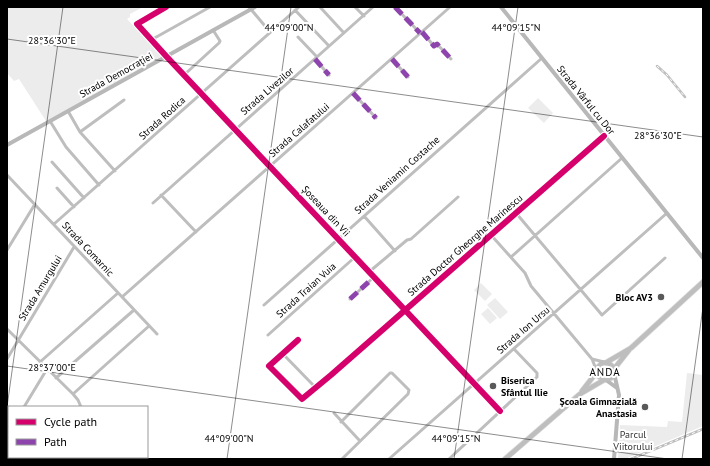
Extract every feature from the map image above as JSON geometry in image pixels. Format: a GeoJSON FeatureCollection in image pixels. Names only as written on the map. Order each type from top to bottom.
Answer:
{"type":"FeatureCollection","features":[{"type":"Feature","properties":{"kind":"main road"},"geometry":{"type":"LineString","coordinates":[[505,459],[580,394],[611,378],[614,371],[631,348],[703,283]]}},
{"type":"Feature","properties":{"kind":"main road"},"geometry":{"type":"LineString","coordinates":[[580,394],[599,365],[631,348]]}},
{"type":"Feature","properties":{"kind":"main road"},"geometry":{"type":"LineString","coordinates":[[606,362],[612,366],[614,371]]}},
{"type":"Feature","properties":{"kind":"main road"},"geometry":{"type":"LineString","coordinates":[[596,371],[599,378],[605,380]]}},
{"type":"Feature","properties":{"kind":"street","name":"Șoseaua din Vii"},"geometry":{"type":"LineString","coordinates":[[166,7],[137,24],[500,411]]}},
{"type":"Feature","properties":{"kind":"street"},"geometry":{"type":"LineString","coordinates":[[151,40],[210,7]]}},
{"type":"Feature","properties":{"kind":"street","name":"Strada Rodica"},"geometry":{"type":"LineString","coordinates":[[54,224],[299,7]]}},
{"type":"Feature","properties":{"kind":"street"},"geometry":{"type":"LineString","coordinates":[[320,7],[344,33]]}},
{"type":"Feature","properties":{"kind":"street"},"geometry":{"type":"LineString","coordinates":[[356,7],[364,16]]}},
{"type":"Feature","properties":{"kind":"street","name":"Strada Livezilor"},"geometry":{"type":"LineString","coordinates":[[153,203],[373,7]]}},
{"type":"Feature","properties":{"kind":"street"},"geometry":{"type":"LineString","coordinates":[[396,7],[434,46],[437,44],[450,59]]}},
{"type":"Feature","properties":{"kind":"street","name":"Strada Calafatului"},"geometry":{"type":"LineString","coordinates":[[122,297],[450,7]]}},
{"type":"Feature","properties":{"kind":"street","name":"Strada Vârful cu Dor"},"geometry":{"type":"LineString","coordinates":[[500,7],[703,258]]}},
{"type":"Feature","properties":{"kind":"street"},"geometry":{"type":"LineString","coordinates":[[252,8],[270,32]]}},
{"type":"Feature","properties":{"kind":"street","name":"Strada Democrației"},"geometry":{"type":"LineString","coordinates":[[7,145],[252,8]]}},
{"type":"Feature","properties":{"kind":"street"},"geometry":{"type":"LineString","coordinates":[[295,10],[329,46]]}},
{"type":"Feature","properties":{"kind":"street"},"geometry":{"type":"LineString","coordinates":[[184,75],[219,44],[220,41],[213,30]]}},
{"type":"Feature","properties":{"kind":"street"},"geometry":{"type":"LineString","coordinates":[[298,37],[329,75]]}},
{"type":"Feature","properties":{"kind":"street"},"geometry":{"type":"LineString","coordinates":[[392,58],[408,77]]}},
{"type":"Feature","properties":{"kind":"street","name":"Strada Veniamin Costache"},"geometry":{"type":"LineString","coordinates":[[264,305],[542,58]]}},
{"type":"Feature","properties":{"kind":"street"},"geometry":{"type":"LineString","coordinates":[[353,93],[376,118]]}},
{"type":"Feature","properties":{"kind":"street"},"geometry":{"type":"LineString","coordinates":[[80,132],[124,100]]}},
{"type":"Feature","properties":{"kind":"street"},"geometry":{"type":"LineString","coordinates":[[68,111],[80,132],[114,171]]}},
{"type":"Feature","properties":{"kind":"street"},"geometry":{"type":"LineString","coordinates":[[50,121],[66,147],[99,185]]}},
{"type":"Feature","properties":{"kind":"street","name":"Strada Doctor Gheorghe Marinescu"},"geometry":{"type":"LineString","coordinates":[[283,354],[269,366],[302,399],[604,136]]}},
{"type":"Feature","properties":{"kind":"street"},"geometry":{"type":"LineString","coordinates":[[512,257],[622,158]]}},
{"type":"Feature","properties":{"kind":"street"},"geometry":{"type":"LineString","coordinates":[[52,162],[84,198]]}},
{"type":"Feature","properties":{"kind":"street","name":"Strada Comarnic"},"geometry":{"type":"LineString","coordinates":[[7,175],[157,334]]}},
{"type":"Feature","properties":{"kind":"street"},"geometry":{"type":"LineString","coordinates":[[57,188],[74,207]]}},
{"type":"Feature","properties":{"kind":"street"},"geometry":{"type":"LineString","coordinates":[[161,195],[196,232]]}},
{"type":"Feature","properties":{"kind":"street"},"geometry":{"type":"LineString","coordinates":[[369,272],[407,240],[411,239],[458,197]]}},
{"type":"Feature","properties":{"kind":"street"},"geometry":{"type":"LineString","coordinates":[[7,250],[35,204]]}},
{"type":"Feature","properties":{"kind":"street"},"geometry":{"type":"LineString","coordinates":[[516,213],[602,315],[665,258]]}},
{"type":"Feature","properties":{"kind":"street","name":"Strada Ion Ursu"},"geometry":{"type":"LineString","coordinates":[[389,459],[667,213]]}},
{"type":"Feature","properties":{"kind":"street"},"geometry":{"type":"LineString","coordinates":[[364,216],[395,251]]}},
{"type":"Feature","properties":{"kind":"street"},"geometry":{"type":"LineString","coordinates":[[491,235],[525,272],[531,286],[592,359],[596,371]]}},
{"type":"Feature","properties":{"kind":"street","name":"Strada Amurgului"},"geometry":{"type":"LineString","coordinates":[[7,359],[74,247]]}},
{"type":"Feature","properties":{"kind":"street","name":"Strada Traian Vuia"},"geometry":{"type":"LineString","coordinates":[[268,335],[355,257]]}},
{"type":"Feature","properties":{"kind":"street"},"geometry":{"type":"LineString","coordinates":[[350,299],[374,277]]}},
{"type":"Feature","properties":{"kind":"street"},"geometry":{"type":"LineString","coordinates":[[40,362],[118,293]]}},
{"type":"Feature","properties":{"kind":"street"},"geometry":{"type":"LineString","coordinates":[[56,378],[134,310]]}},
{"type":"Feature","properties":{"kind":"street"},"geometry":{"type":"LineString","coordinates":[[73,394],[149,326]]}},
{"type":"Feature","properties":{"kind":"street"},"geometry":{"type":"LineString","coordinates":[[7,329],[73,394],[81,406]]}},
{"type":"Feature","properties":{"kind":"street"},"geometry":{"type":"LineString","coordinates":[[298,340],[283,354],[316,388]]}},
{"type":"Feature","properties":{"kind":"street"},"geometry":{"type":"LineString","coordinates":[[449,459],[537,377],[537,374],[514,349]]}},
{"type":"Feature","properties":{"kind":"street"},"geometry":{"type":"LineString","coordinates":[[592,359],[606,362]]}},
{"type":"Feature","properties":{"kind":"street"},"geometry":{"type":"LineString","coordinates":[[25,406],[47,369]]}},
{"type":"Feature","properties":{"kind":"street"},"geometry":{"type":"LineString","coordinates":[[614,371],[619,395],[614,459]]}},
{"type":"Feature","properties":{"kind":"street"},"geometry":{"type":"LineString","coordinates":[[341,422],[390,373],[392,373],[408,390],[408,394],[342,459]]}},
{"type":"Feature","properties":{"kind":"street"},"geometry":{"type":"LineString","coordinates":[[605,380],[617,388]]}},
{"type":"Feature","properties":{"kind":"street"},"geometry":{"type":"LineString","coordinates":[[334,413],[360,441]]}},
{"type":"Feature","properties":{"kind":"green space"},"geometry":{"type":"Polygon","coordinates":[[[7,7],[143,7],[130,14],[130,17],[127,19],[162,56],[46,121],[19,79],[14,81],[7,73],[7,7]]]}},
{"type":"Feature","properties":{"kind":"green space"},"geometry":{"type":"Polygon","coordinates":[[[538,98],[553,113],[544,123],[528,108],[538,98]]]}},
{"type":"Feature","properties":{"kind":"green space"},"geometry":{"type":"Polygon","coordinates":[[[481,283],[492,294],[485,301],[474,290],[481,283]]]}},
{"type":"Feature","properties":{"kind":"green space"},"geometry":{"type":"Polygon","coordinates":[[[495,298],[508,312],[500,319],[487,305],[495,298]]]}},
{"type":"Feature","properties":{"kind":"green space"},"geometry":{"type":"Polygon","coordinates":[[[488,308],[497,318],[490,324],[481,314],[488,308]]]}},
{"type":"Feature","properties":{"kind":"green space","name":"Parcul Viitorului"},"geometry":{"type":"Polygon","coordinates":[[[687,373],[703,375],[703,426],[625,459],[618,459],[620,425],[667,427],[668,421],[682,422],[687,373]]]}},
{"type":"Feature","properties":{"kind":"railway"},"geometry":{"type":"LineString","coordinates":[[657,66],[667,75],[685,97]]}},
{"type":"Feature","properties":{"kind":"railway"},"geometry":{"type":"LineString","coordinates":[[631,459],[703,429]]}},
{"type":"Feature","properties":{"kind":"marked path"},"geometry":{"type":"LineString","coordinates":[[395,7],[420,33]]}},
{"type":"Feature","properties":{"kind":"marked path"},"geometry":{"type":"LineString","coordinates":[[422,32],[434,46],[437,44],[451,59]]}},
{"type":"Feature","properties":{"kind":"marked path"},"geometry":{"type":"LineString","coordinates":[[315,59],[329,75]]}},
{"type":"Feature","properties":{"kind":"marked path"},"geometry":{"type":"LineString","coordinates":[[392,59],[408,77]]}},
{"type":"Feature","properties":{"kind":"marked path"},"geometry":{"type":"LineString","coordinates":[[353,93],[376,118]]}},
{"type":"Feature","properties":{"kind":"marked path"},"geometry":{"type":"LineString","coordinates":[[350,299],[374,277]]}},
{"type":"Feature","properties":{"kind":"cycle path"},"geometry":{"type":"LineString","coordinates":[[166,7],[137,24],[500,411]]}},
{"type":"Feature","properties":{"kind":"cycle path"},"geometry":{"type":"LineString","coordinates":[[298,340],[269,366],[302,399],[604,136]]}},
{"type":"Feature","properties":{"kind":"place","name":"Bloc AV3"},"geometry":{"type":"Point","coordinates":[661,297]}},
{"type":"Feature","properties":{"kind":"place","name":"Biserica Sfântul Ilie"},"geometry":{"type":"Point","coordinates":[493,386]}},
{"type":"Feature","properties":{"kind":"place","name":"Școala Gimnazială Anastasia"},"geometry":{"type":"Point","coordinates":[645,407]}},
{"type":"Feature","properties":{"kind":"district","name":"ANDA"},"geometry":{"type":"Point","coordinates":[605,372]}}]}
